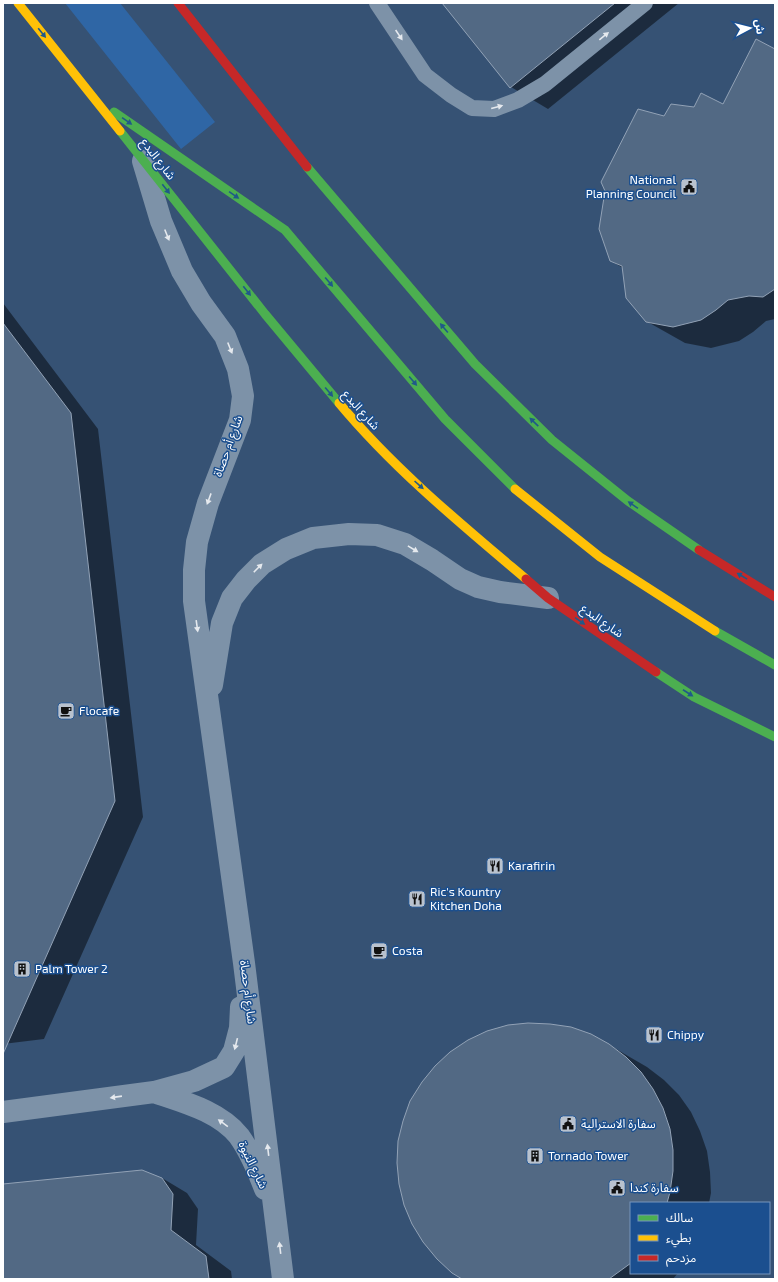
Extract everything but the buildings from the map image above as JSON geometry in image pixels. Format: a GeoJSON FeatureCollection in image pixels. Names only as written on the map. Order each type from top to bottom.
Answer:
{"type":"FeatureCollection","features":[{"type":"Feature","properties":{"kind":"main road","name":"شارع البدع"},"geometry":{"type":"LineString","coordinates":[[18,3],[265,314],[349,415],[392,461],[471,533],[548,598],[694,697],[775,737]]}},
{"type":"Feature","properties":{"kind":"main road"},"geometry":{"type":"LineString","coordinates":[[178,3],[317,180],[475,364],[552,440],[628,501],[705,554],[775,597]]}},
{"type":"Feature","properties":{"kind":"main road"},"geometry":{"type":"LineString","coordinates":[[95,99],[285,230],[445,419],[514,488],[600,557],[717,632],[775,665]]}},
{"type":"Feature","properties":{"kind":"street","name":"شارع أم حصاة"},"geometry":{"type":"LineString","coordinates":[[142,158],[162,221],[182,271],[200,303],[225,336],[238,369],[243,396],[240,420],[208,503],[197,542],[194,570],[194,600],[244,963],[283,1279]]}},
{"type":"Feature","properties":{"kind":"street","name":"شارع أم حصاة"},"geometry":{"type":"LineString","coordinates":[[208,706],[222,623],[232,598],[246,580],[262,564],[286,549],[314,538],[349,534],[377,535],[405,544],[460,579],[478,587],[500,592],[548,598]]}},
{"type":"Feature","properties":{"kind":"street","name":"شارع النيوة"},"geometry":{"type":"LineString","coordinates":[[3,1112],[154,1092],[194,1081],[224,1067],[234,1051],[240,1028],[244,963]]}},
{"type":"Feature","properties":{"kind":"street","name":"شارع النيوة"},"geometry":{"type":"LineString","coordinates":[[154,1092],[197,1106],[225,1123],[239,1136],[257,1168],[276,1216]]}},
{"type":"Feature","properties":{"kind":"lane"},"geometry":{"type":"LineString","coordinates":[[377,3],[425,75],[451,96],[472,108],[494,109],[518,100],[545,84],[645,3]]}},
{"type":"Feature","properties":{"kind":"shaded area"},"geometry":{"type":"Polygon","coordinates":[[[65,3],[120,3],[215,122],[181,149],[65,3]]]}},
{"type":"Feature","properties":{"kind":"traffic: fast"},"geometry":{"type":"LineString","coordinates":[[114,112],[285,230],[445,419],[515,489]]}},
{"type":"Feature","properties":{"kind":"traffic: fast"},"geometry":{"type":"LineString","coordinates":[[120,131],[265,314],[339,403]]}},
{"type":"Feature","properties":{"kind":"traffic: fast"},"geometry":{"type":"LineString","coordinates":[[307,167],[475,364],[552,440],[628,501],[699,550]]}},
{"type":"Feature","properties":{"kind":"traffic: fast"},"geometry":{"type":"LineString","coordinates":[[715,631],[775,665]]}},
{"type":"Feature","properties":{"kind":"traffic: fast"},"geometry":{"type":"LineString","coordinates":[[656,672],[694,697],[775,737]]}},
{"type":"Feature","properties":{"kind":"traffic: slow"},"geometry":{"type":"LineString","coordinates":[[18,3],[120,131]]}},
{"type":"Feature","properties":{"kind":"traffic: slow"},"geometry":{"type":"LineString","coordinates":[[339,403],[382,451],[405,473],[453,517],[526,579]]}},
{"type":"Feature","properties":{"kind":"traffic: slow"},"geometry":{"type":"LineString","coordinates":[[515,489],[600,557],[715,631]]}},
{"type":"Feature","properties":{"kind":"traffic: jam"},"geometry":{"type":"LineString","coordinates":[[178,3],[307,167]]}},
{"type":"Feature","properties":{"kind":"traffic: jam"},"geometry":{"type":"LineString","coordinates":[[699,550],[775,597]]}},
{"type":"Feature","properties":{"kind":"traffic: jam"},"geometry":{"type":"LineString","coordinates":[[526,579],[548,598],[656,672]]}},
{"type":"Feature","properties":{"kind":"place","name":"National Planning Council"},"geometry":{"type":"Point","coordinates":[689,187]}},
{"type":"Feature","properties":{"kind":"place","name":"Flocafe"},"geometry":{"type":"Point","coordinates":[66,711]}},
{"type":"Feature","properties":{"kind":"place","name":"Karafirin"},"geometry":{"type":"Point","coordinates":[495,866]}},
{"type":"Feature","properties":{"kind":"place","name":"Ric's Kountry Kitchen Doha"},"geometry":{"type":"Point","coordinates":[417,899]}},
{"type":"Feature","properties":{"kind":"place","name":"Costa"},"geometry":{"type":"Point","coordinates":[379,951]}},
{"type":"Feature","properties":{"kind":"place","name":"Palm Tower 2"},"geometry":{"type":"Point","coordinates":[22,969]}},
{"type":"Feature","properties":{"kind":"place","name":"Chippy"},"geometry":{"type":"Point","coordinates":[654,1035]}},
{"type":"Feature","properties":{"kind":"place","name":"سفارة الاسترالية"},"geometry":{"type":"Point","coordinates":[568,1124]}},
{"type":"Feature","properties":{"kind":"place","name":"Tornado Tower"},"geometry":{"type":"Point","coordinates":[535,1156]}},
{"type":"Feature","properties":{"kind":"place","name":"سفارة كندا"},"geometry":{"type":"Point","coordinates":[617,1188]}}]}
